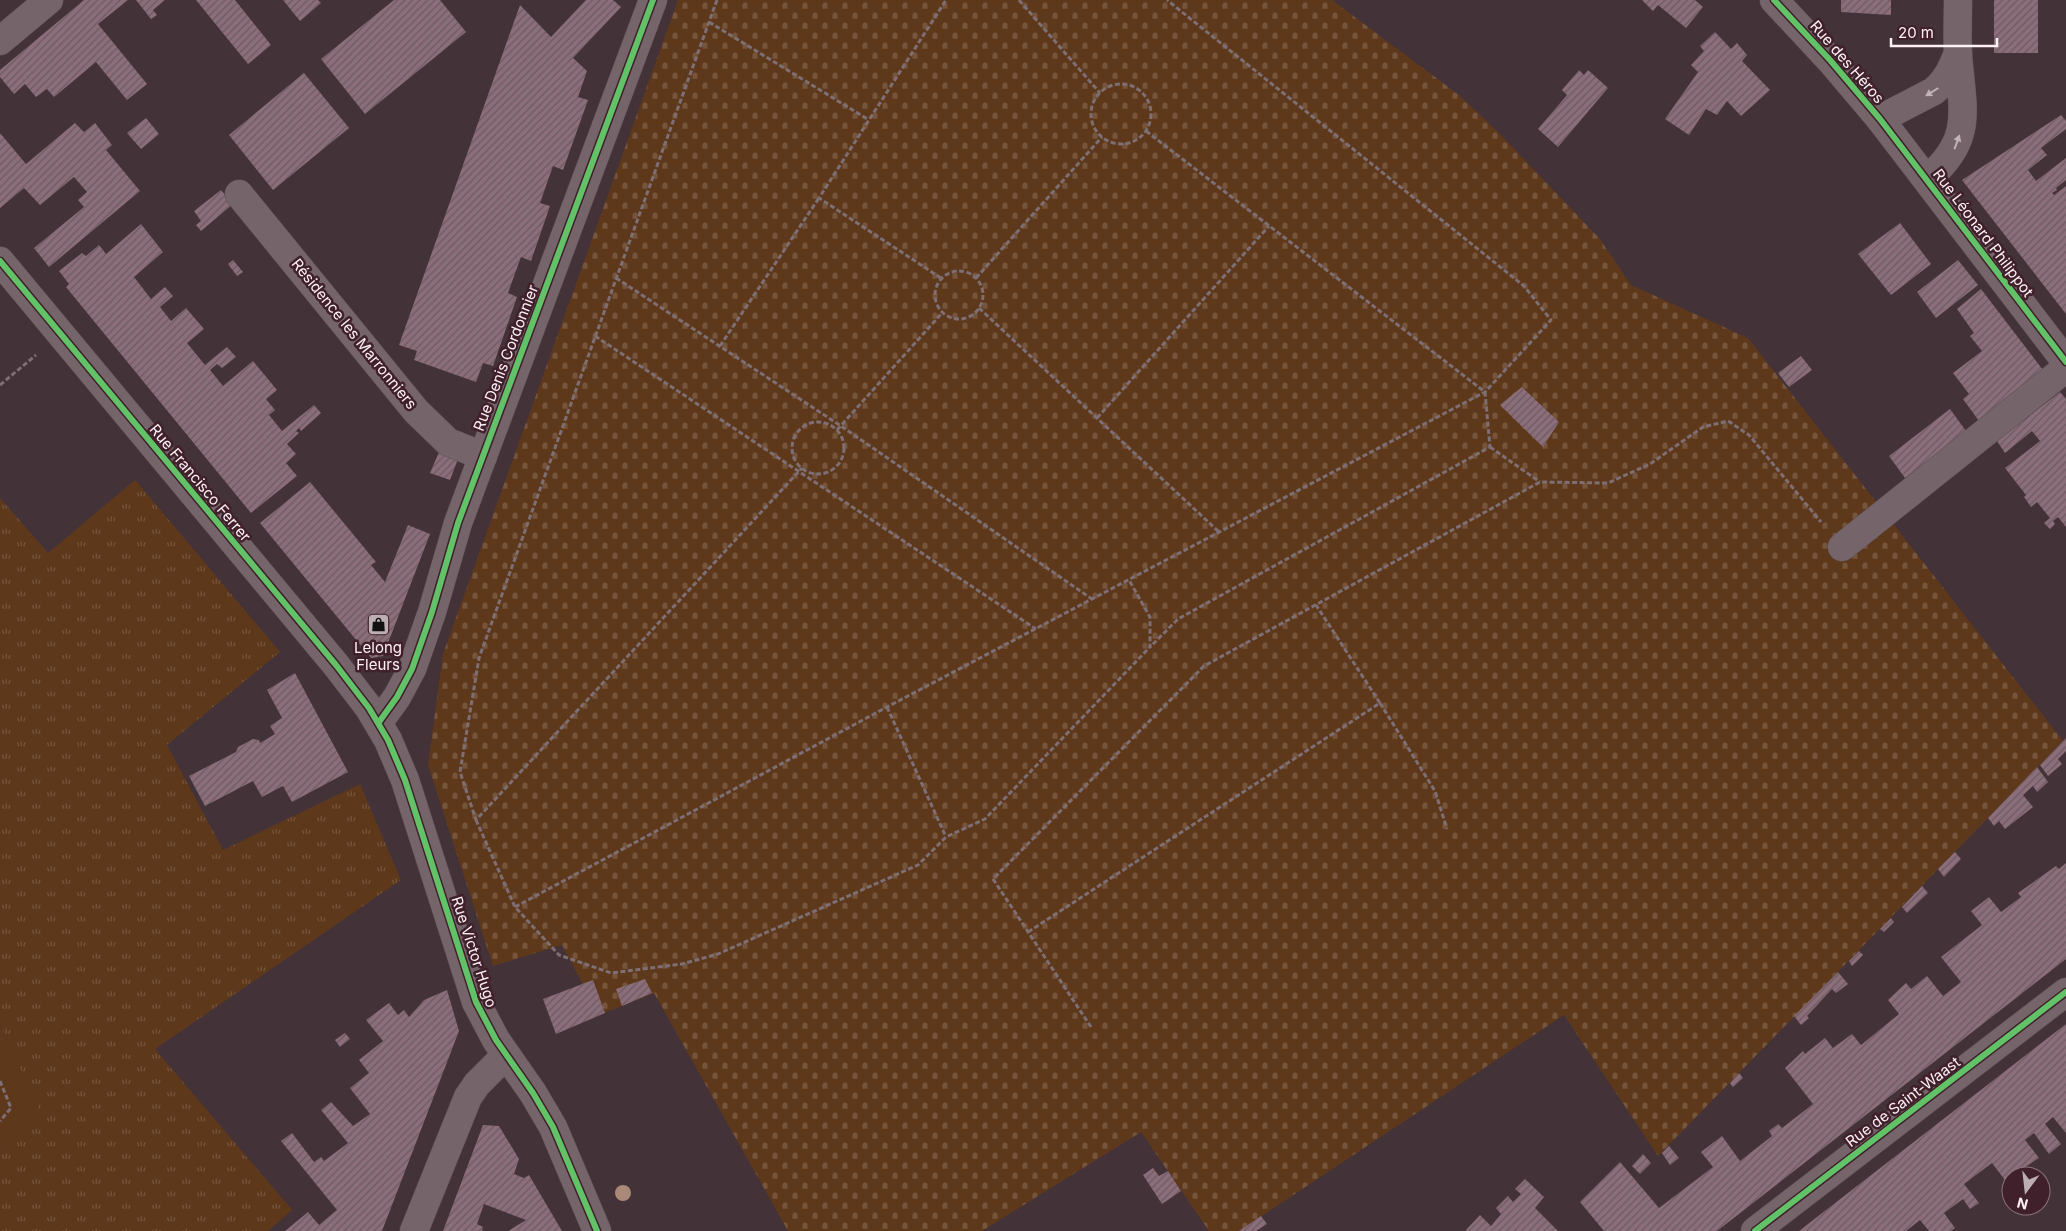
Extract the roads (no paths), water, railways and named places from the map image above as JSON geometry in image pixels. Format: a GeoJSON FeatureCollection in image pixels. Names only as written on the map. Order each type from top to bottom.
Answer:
{"type":"FeatureCollection","features":[{"type":"Feature","properties":{"kind":"street"},"geometry":{"type":"LineString","coordinates":[[0,41],[49,0]]}},
{"type":"Feature","properties":{"kind":"street","name":"Rue Denis Cordonnier"},"geometry":{"type":"LineString","coordinates":[[379,722],[402,690],[412,669],[432,612],[458,523],[653,0]]}},
{"type":"Feature","properties":{"kind":"street","name":"Rue des Héros"},"geometry":{"type":"LineString","coordinates":[[1774,0],[1830,60],[1880,119]]}},
{"type":"Feature","properties":{"kind":"street"},"geometry":{"type":"LineString","coordinates":[[1927,179],[1952,154],[1960,132],[1962,99],[1958,53],[1958,0]]}},
{"type":"Feature","properties":{"kind":"street"},"geometry":{"type":"LineString","coordinates":[[1880,119],[1938,88],[1947,78],[1958,53]]}},
{"type":"Feature","properties":{"kind":"street","name":"Rue Léonard Philippot"},"geometry":{"type":"LineString","coordinates":[[1880,119],[2066,362]]}},
{"type":"Feature","properties":{"kind":"street","name":"Résidence les Marronniers"},"geometry":{"type":"LineString","coordinates":[[239,194],[416,411],[448,442],[483,456]]}},
{"type":"Feature","properties":{"kind":"street","name":"Rue Francisco Ferrer"},"geometry":{"type":"LineString","coordinates":[[0,262],[336,665],[379,722]]}},
{"type":"Feature","properties":{"kind":"street"},"geometry":{"type":"LineString","coordinates":[[1842,547],[2066,368]]}},
{"type":"Feature","properties":{"kind":"street","name":"Rue Victor Hugo"},"geometry":{"type":"LineString","coordinates":[[379,722],[405,780],[476,1002],[485,1021],[533,1093],[553,1127],[597,1231]]}},
{"type":"Feature","properties":{"kind":"street","name":"Rue de Saint-Waast"},"geometry":{"type":"LineString","coordinates":[[1755,1231],[2066,992]]}},
{"type":"Feature","properties":{"kind":"street"},"geometry":{"type":"LineString","coordinates":[[414,1231],[468,1097],[477,1084],[506,1055]]}},
{"type":"Feature","properties":{"kind":"place","name":"Lelong Fleurs"},"geometry":{"type":"Point","coordinates":[378,625]}}]}
